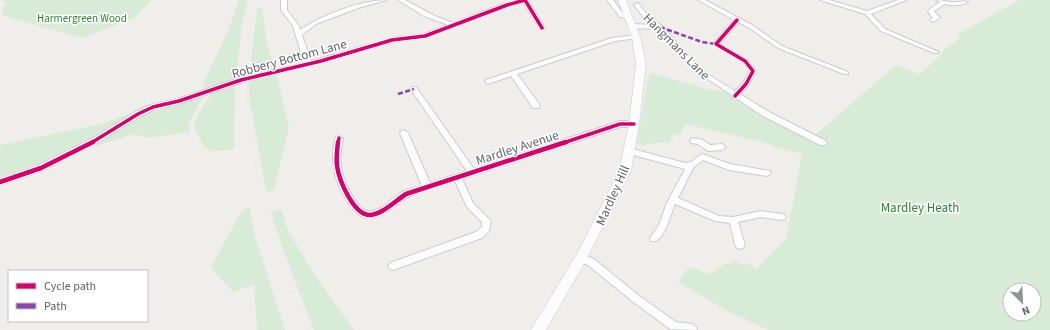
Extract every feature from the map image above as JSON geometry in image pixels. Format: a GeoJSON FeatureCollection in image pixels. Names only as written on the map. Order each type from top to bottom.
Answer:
{"type":"FeatureCollection","features":[{"type":"Feature","properties":{"kind":"main road","name":"Mardley Hill"},"geometry":{"type":"LineString","coordinates":[[538,330],[581,258],[625,171],[634,124],[641,73],[641,54],[622,0]]}},
{"type":"Feature","properties":{"kind":"street"},"geometry":{"type":"LineString","coordinates":[[284,0],[284,10],[292,20],[299,34],[308,64]]}},
{"type":"Feature","properties":{"kind":"street"},"geometry":{"type":"LineString","coordinates":[[299,34],[314,23],[356,7],[384,0]]}},
{"type":"Feature","properties":{"kind":"street"},"geometry":{"type":"LineString","coordinates":[[401,0],[424,14],[442,22],[454,25]]}},
{"type":"Feature","properties":{"kind":"street"},"geometry":{"type":"LineString","coordinates":[[525,0],[542,28]]}},
{"type":"Feature","properties":{"kind":"street","name":"Robbery Bottom Lane"},"geometry":{"type":"LineString","coordinates":[[0,182],[41,168],[96,140],[138,114],[153,107],[179,101],[241,80],[308,64],[392,40],[421,37],[503,6],[525,0]]}},
{"type":"Feature","properties":{"kind":"street"},"geometry":{"type":"LineString","coordinates":[[610,0],[622,16],[630,21],[660,27]]}},
{"type":"Feature","properties":{"kind":"street"},"geometry":{"type":"LineString","coordinates":[[701,0],[750,26],[780,47],[846,73]]}},
{"type":"Feature","properties":{"kind":"street"},"geometry":{"type":"LineString","coordinates":[[823,0],[867,13],[883,30],[936,52]]}},
{"type":"Feature","properties":{"kind":"street"},"geometry":{"type":"LineString","coordinates":[[867,13],[903,0]]}},
{"type":"Feature","properties":{"kind":"street"},"geometry":{"type":"LineString","coordinates":[[933,20],[937,18],[933,14],[932,10],[941,1],[956,4],[965,2]]}},
{"type":"Feature","properties":{"kind":"street","name":"Hangmans Lane"},"geometry":{"type":"LineString","coordinates":[[637,5],[646,17],[660,27],[699,71],[735,96],[766,114],[823,143]]}},
{"type":"Feature","properties":{"kind":"street"},"geometry":{"type":"LineString","coordinates":[[735,96],[746,84],[753,72],[745,60],[716,44],[737,20]]}},
{"type":"Feature","properties":{"kind":"street"},"geometry":{"type":"LineString","coordinates":[[488,82],[614,39],[636,37]]}},
{"type":"Feature","properties":{"kind":"street"},"geometry":{"type":"LineString","coordinates":[[513,74],[536,106]]}},
{"type":"Feature","properties":{"kind":"street"},"geometry":{"type":"LineString","coordinates":[[414,89],[472,172]]}},
{"type":"Feature","properties":{"kind":"street","name":"Mardley Avenue"},"geometry":{"type":"LineString","coordinates":[[339,138],[337,152],[338,171],[342,184],[355,208],[368,216],[383,211],[395,200],[406,194],[426,187],[620,124],[634,124]]}},
{"type":"Feature","properties":{"kind":"street"},"geometry":{"type":"LineString","coordinates":[[404,133],[417,159],[419,170],[426,187]]}},
{"type":"Feature","properties":{"kind":"street"},"geometry":{"type":"LineString","coordinates":[[694,141],[700,142],[708,148],[722,147]]}},
{"type":"Feature","properties":{"kind":"street"},"geometry":{"type":"LineString","coordinates":[[654,238],[663,226],[673,199],[690,166],[702,157],[708,148]]}},
{"type":"Feature","properties":{"kind":"street"},"geometry":{"type":"LineString","coordinates":[[629,151],[690,166]]}},
{"type":"Feature","properties":{"kind":"street"},"geometry":{"type":"LineString","coordinates":[[702,157],[729,167],[767,173]]}},
{"type":"Feature","properties":{"kind":"street"},"geometry":{"type":"LineString","coordinates":[[393,266],[479,235],[486,229],[487,221],[470,204],[457,177]]}},
{"type":"Feature","properties":{"kind":"street"},"geometry":{"type":"LineString","coordinates":[[673,199],[710,216],[733,220],[760,214],[782,217]]}},
{"type":"Feature","properties":{"kind":"street"},"geometry":{"type":"LineString","coordinates":[[733,220],[740,245]]}},
{"type":"Feature","properties":{"kind":"street"},"geometry":{"type":"LineString","coordinates":[[581,258],[591,262],[634,298],[674,326],[688,327],[692,330]]}},
{"type":"Feature","properties":{"kind":"green space","name":"Harmergreen Wood"},"geometry":{"type":"Polygon","coordinates":[[[1,0],[151,0],[134,18],[82,38],[1,15],[6,3],[1,0]]]}},
{"type":"Feature","properties":{"kind":"green space"},"geometry":{"type":"Polygon","coordinates":[[[239,0],[248,0],[242,23],[236,80],[204,90],[203,84],[228,31],[239,0]]]}},
{"type":"Feature","properties":{"kind":"green space","name":"Mardley Heath"},"geometry":{"type":"Polygon","coordinates":[[[1020,0],[1050,0],[1050,330],[769,330],[731,313],[678,282],[689,267],[710,274],[726,263],[731,264],[732,260],[743,265],[746,262],[756,269],[786,239],[802,154],[771,146],[770,144],[686,124],[680,135],[675,134],[669,143],[660,142],[646,145],[637,144],[648,78],[651,73],[707,89],[727,92],[761,113],[812,138],[896,65],[920,74],[940,56],[942,52],[961,37],[957,35],[1020,0]]]}},
{"type":"Feature","properties":{"kind":"green space"},"geometry":{"type":"Polygon","coordinates":[[[262,7],[266,40],[275,70],[249,77],[257,8],[262,7]]]}},
{"type":"Feature","properties":{"kind":"green space"},"geometry":{"type":"Polygon","coordinates":[[[276,73],[289,127],[274,190],[266,192],[249,95],[249,81],[276,73]]]}},
{"type":"Feature","properties":{"kind":"green space"},"geometry":{"type":"Polygon","coordinates":[[[235,86],[234,149],[214,151],[205,148],[195,130],[194,125],[196,118],[213,92],[235,86]]]}},
{"type":"Feature","properties":{"kind":"green space"},"geometry":{"type":"Polygon","coordinates":[[[203,96],[188,125],[190,132],[147,138],[134,134],[70,154],[108,137],[147,112],[203,96]]]}},
{"type":"Feature","properties":{"kind":"green space"},"geometry":{"type":"Polygon","coordinates":[[[139,110],[104,132],[38,167],[0,181],[0,145],[101,124],[139,110]]]}},
{"type":"Feature","properties":{"kind":"green space"},"geometry":{"type":"Polygon","coordinates":[[[249,207],[255,237],[285,330],[257,330],[254,284],[233,292],[211,267],[241,212],[249,207]]]}},
{"type":"Feature","properties":{"kind":"green space"},"geometry":{"type":"Polygon","coordinates":[[[281,209],[289,233],[318,280],[354,330],[314,330],[284,252],[271,212],[281,209]]]}},
{"type":"Feature","properties":{"kind":"railway"},"geometry":{"type":"LineString","coordinates":[[252,143],[249,127],[246,66],[255,0]]}},
{"type":"Feature","properties":{"kind":"railway"},"geometry":{"type":"LineString","coordinates":[[251,142],[256,168],[280,258],[308,330]]}},
{"type":"Feature","properties":{"kind":"marked path"},"geometry":{"type":"LineString","coordinates":[[660,27],[695,40],[716,44]]}},
{"type":"Feature","properties":{"kind":"marked path"},"geometry":{"type":"LineString","coordinates":[[398,94],[414,89]]}},
{"type":"Feature","properties":{"kind":"cycle path"},"geometry":{"type":"LineString","coordinates":[[0,182],[41,168],[96,140],[138,114],[153,107],[179,101],[241,80],[321,61],[392,40],[425,36],[507,5],[525,0],[542,28]]}},
{"type":"Feature","properties":{"kind":"cycle path"},"geometry":{"type":"LineString","coordinates":[[735,96],[746,84],[753,71],[745,61],[716,44],[737,20]]}},
{"type":"Feature","properties":{"kind":"cycle path"},"geometry":{"type":"LineString","coordinates":[[339,138],[337,164],[342,184],[354,205],[364,214],[369,215],[378,213],[406,194],[620,124],[634,124]]}}]}
